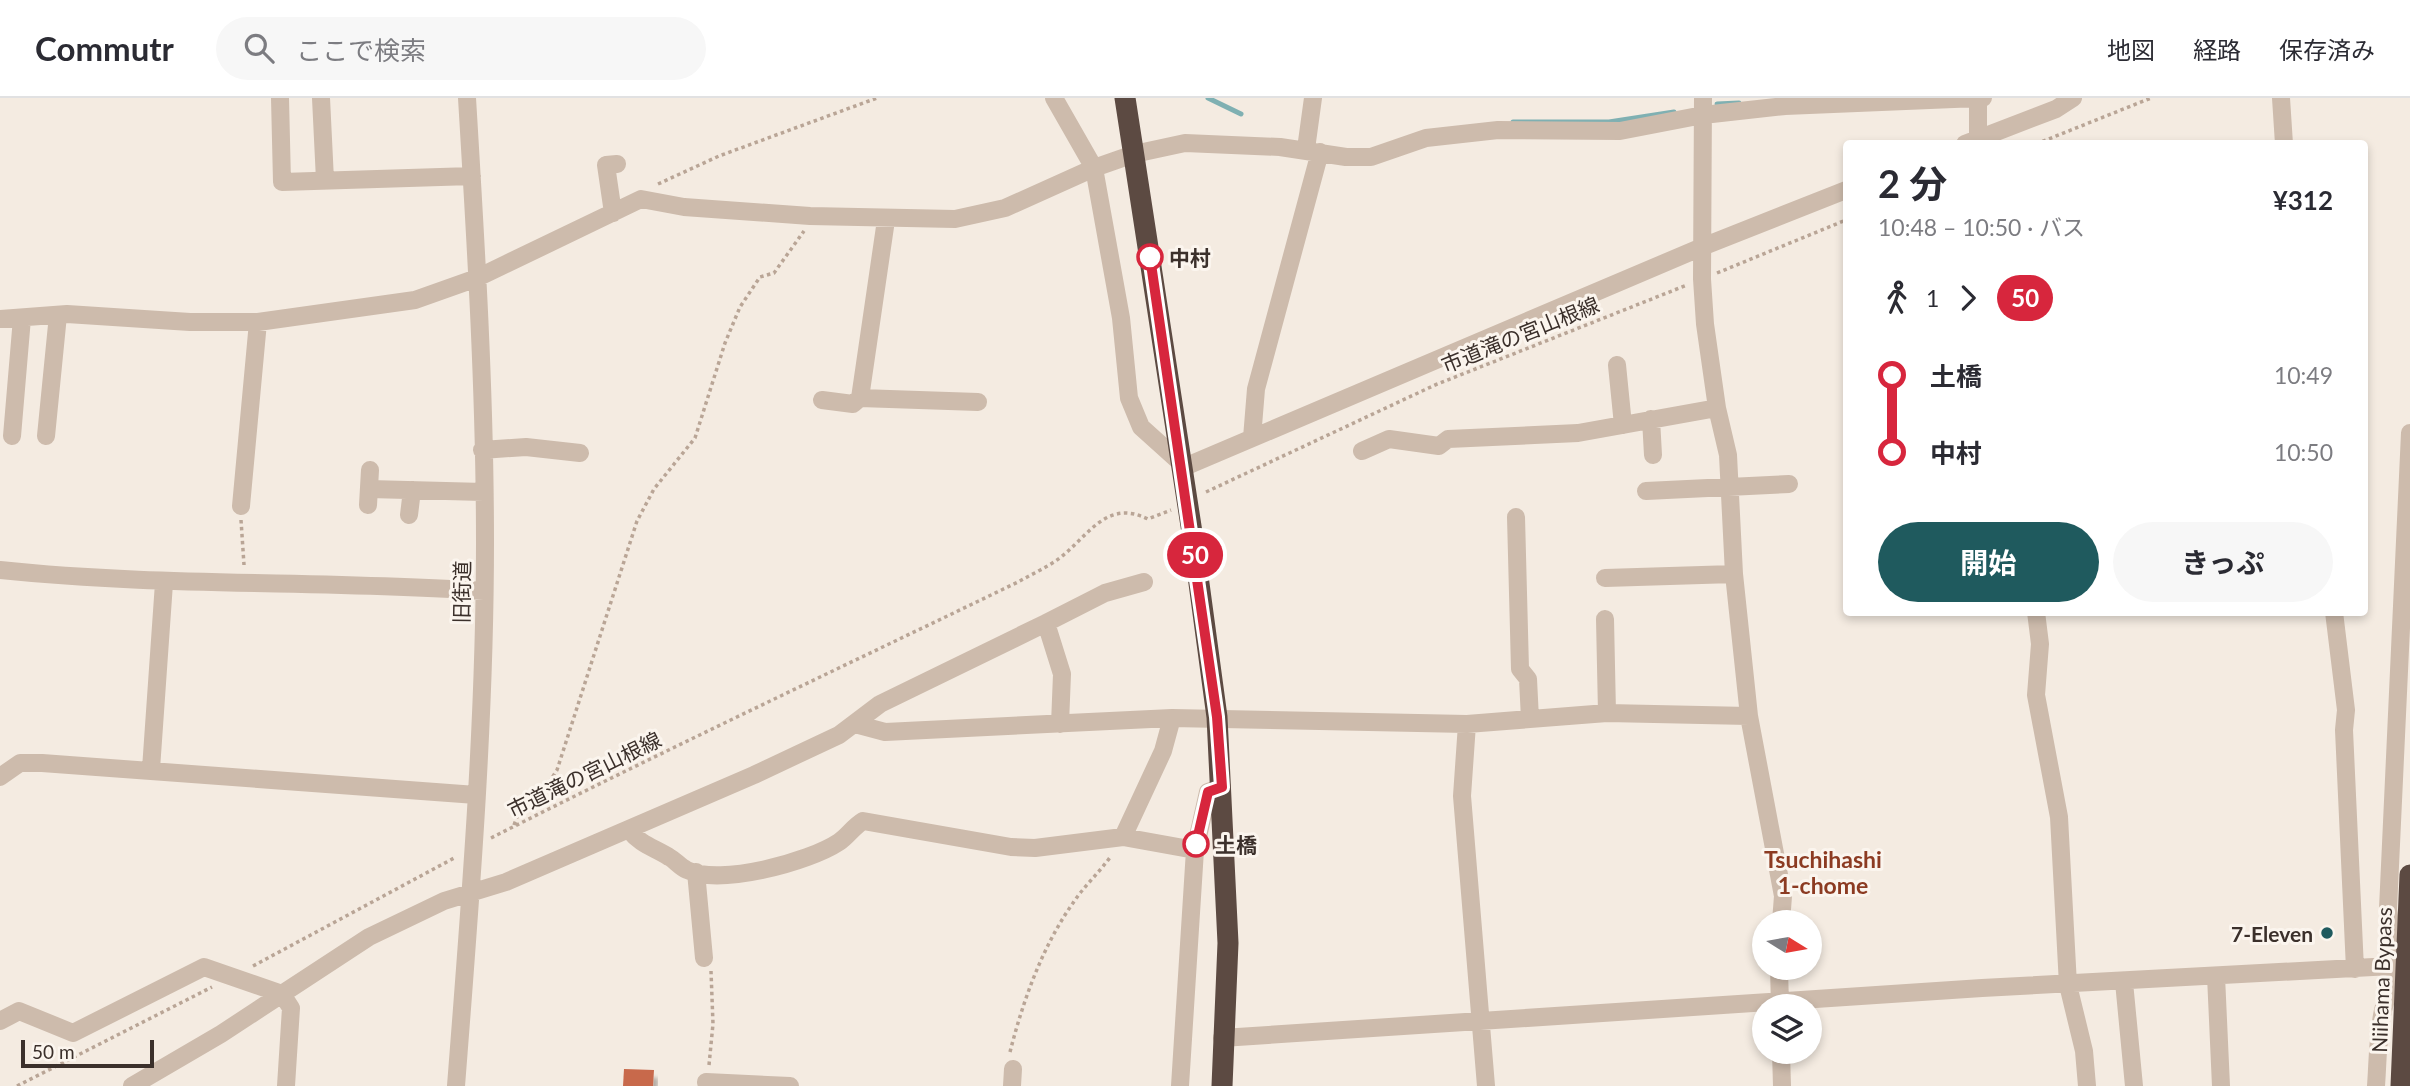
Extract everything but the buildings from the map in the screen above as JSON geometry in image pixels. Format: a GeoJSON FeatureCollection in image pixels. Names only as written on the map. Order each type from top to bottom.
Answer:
{"type":"FeatureCollection","features":[{"type":"Feature","properties":{"kind":"highway"},"geometry":{"type":"LineString","coordinates":[[1125,98],[1182,466],[1217,717],[1228,943],[1222,1086]]}},
{"type":"Feature","properties":{"kind":"highway","name":"Niihama Bypass"},"geometry":{"type":"LineString","coordinates":[[2401,1086],[2410,875]]}},
{"type":"Feature","properties":{"kind":"street"},"geometry":{"type":"LineString","coordinates":[[280,98],[282,182],[472,176]]}},
{"type":"Feature","properties":{"kind":"street"},"geometry":{"type":"LineString","coordinates":[[321,98],[325,180]]}},
{"type":"Feature","properties":{"kind":"street","name":"旧街道"},"geometry":{"type":"LineString","coordinates":[[456,1086],[475,846],[484,591],[484,492],[477,278],[467,98]]}},
{"type":"Feature","properties":{"kind":"street"},"geometry":{"type":"LineString","coordinates":[[1054,98],[1094,169],[1121,318],[1129,398],[1141,427],[1182,466],[1702,247],[1843,191]]}},
{"type":"Feature","properties":{"kind":"street"},"geometry":{"type":"LineString","coordinates":[[1252,438],[1256,389],[1313,151],[1313,98]]}},
{"type":"Feature","properties":{"kind":"street"},"geometry":{"type":"LineString","coordinates":[[0,319],[58,315],[258,322],[415,300],[477,278],[641,199],[684,207],[810,216],[886,220],[955,219],[1005,208],[1134,154],[1185,143],[1371,157],[1426,138],[1520,128],[1620,131],[1703,107],[1974,98],[1974,140]]}},
{"type":"Feature","properties":{"kind":"street"},"geometry":{"type":"LineString","coordinates":[[1979,140],[2056,109],[2073,98]]}},
{"type":"Feature","properties":{"kind":"street"},"geometry":{"type":"LineString","coordinates":[[2281,98],[2284,140]]}},
{"type":"Feature","properties":{"kind":"street"},"geometry":{"type":"LineString","coordinates":[[1703,107],[1702,279],[1717,408],[1728,455],[1734,574],[1749,716],[1783,896],[1782,910]]}},
{"type":"Feature","properties":{"kind":"street"},"geometry":{"type":"LineString","coordinates":[[613,213],[606,165],[617,164]]}},
{"type":"Feature","properties":{"kind":"street"},"geometry":{"type":"LineString","coordinates":[[822,400],[853,404],[860,398],[886,220]]}},
{"type":"Feature","properties":{"kind":"street"},"geometry":{"type":"LineString","coordinates":[[46,436],[58,315]]}},
{"type":"Feature","properties":{"kind":"street"},"geometry":{"type":"LineString","coordinates":[[12,436],[22,317]]}},
{"type":"Feature","properties":{"kind":"street"},"geometry":{"type":"LineString","coordinates":[[241,506],[258,322]]}},
{"type":"Feature","properties":{"kind":"street"},"geometry":{"type":"LineString","coordinates":[[1618,365],[1623,425]]}},
{"type":"Feature","properties":{"kind":"street"},"geometry":{"type":"LineString","coordinates":[[860,398],[978,401]]}},
{"type":"Feature","properties":{"kind":"street"},"geometry":{"type":"LineString","coordinates":[[1362,451],[1389,439],[1439,446],[1448,439],[1578,433],[1717,408]]}},
{"type":"Feature","properties":{"kind":"street"},"geometry":{"type":"LineString","coordinates":[[1651,419],[1653,455]]}},
{"type":"Feature","properties":{"kind":"street"},"geometry":{"type":"LineString","coordinates":[[2408,965],[2393,946],[2388,909],[2410,433]]}},
{"type":"Feature","properties":{"kind":"street"},"geometry":{"type":"LineString","coordinates":[[482,450],[526,447],[580,453]]}},
{"type":"Feature","properties":{"kind":"street"},"geometry":{"type":"LineString","coordinates":[[370,470],[369,497],[412,490],[484,492]]}},
{"type":"Feature","properties":{"kind":"street"},"geometry":{"type":"LineString","coordinates":[[1646,491],[1789,484]]}},
{"type":"Feature","properties":{"kind":"street"},"geometry":{"type":"LineString","coordinates":[[409,514],[412,490]]}},
{"type":"Feature","properties":{"kind":"street"},"geometry":{"type":"LineString","coordinates":[[1516,517],[1520,669],[1528,679],[1531,719]]}},
{"type":"Feature","properties":{"kind":"street"},"geometry":{"type":"LineString","coordinates":[[0,570],[164,583],[384,584],[484,591]]}},
{"type":"Feature","properties":{"kind":"street"},"geometry":{"type":"LineString","coordinates":[[1605,579],[1734,574]]}},
{"type":"Feature","properties":{"kind":"street"},"geometry":{"type":"LineString","coordinates":[[132,1086],[369,937],[444,901],[471,894],[629,830],[766,769],[839,735],[880,704],[1105,593],[1144,582]]}},
{"type":"Feature","properties":{"kind":"street"},"geometry":{"type":"LineString","coordinates":[[151,769],[164,583]]}},
{"type":"Feature","properties":{"kind":"street"},"geometry":{"type":"LineString","coordinates":[[2036,616],[2040,644],[2036,695],[2059,817],[2068,985],[2084,1051],[2087,1086]]}},
{"type":"Feature","properties":{"kind":"street"},"geometry":{"type":"LineString","coordinates":[[2334,616],[2346,710],[2344,730],[2355,969]]}},
{"type":"Feature","properties":{"kind":"street"},"geometry":{"type":"LineString","coordinates":[[1605,619],[1607,713]]}},
{"type":"Feature","properties":{"kind":"street"},"geometry":{"type":"LineString","coordinates":[[1046,623],[1062,674],[1060,724]]}},
{"type":"Feature","properties":{"kind":"street"},"geometry":{"type":"LineString","coordinates":[[855,724],[885,732],[1217,717],[1467,724],[1607,713],[1749,716]]}},
{"type":"Feature","properties":{"kind":"street"},"geometry":{"type":"LineString","coordinates":[[1123,837],[1163,751],[1172,718]]}},
{"type":"Feature","properties":{"kind":"street"},"geometry":{"type":"LineString","coordinates":[[1467,724],[1462,757],[1462,796],[1486,1086]]}},
{"type":"Feature","properties":{"kind":"street"},"geometry":{"type":"LineString","coordinates":[[0,778],[20,763],[151,769],[476,795]]}},
{"type":"Feature","properties":{"kind":"street"},"geometry":{"type":"LineString","coordinates":[[1180,1086],[1195,850],[1208,792],[1222,787]]}},
{"type":"Feature","properties":{"kind":"street"},"geometry":{"type":"LineString","coordinates":[[629,830],[640,844],[696,872],[765,871],[840,842],[853,827],[863,821],[1011,847],[1035,848],[1123,837],[1195,850]]}},
{"type":"Feature","properties":{"kind":"street"},"geometry":{"type":"LineString","coordinates":[[696,872],[704,958]]}},
{"type":"Feature","properties":{"kind":"street"},"geometry":{"type":"LineString","coordinates":[[1822,1001],[2408,965]]}},
{"type":"Feature","properties":{"kind":"street"},"geometry":{"type":"LineString","coordinates":[[2376,1086],[2385,1007],[2392,979],[2408,965]]}},
{"type":"Feature","properties":{"kind":"street"},"geometry":{"type":"LineString","coordinates":[[0,1021],[19,1011],[73,1032],[204,967],[282,994],[290,1008],[286,1086]]}},
{"type":"Feature","properties":{"kind":"street"},"geometry":{"type":"LineString","coordinates":[[2216,976],[2221,1086]]}},
{"type":"Feature","properties":{"kind":"street"},"geometry":{"type":"LineString","coordinates":[[2124,982],[2134,1086]]}},
{"type":"Feature","properties":{"kind":"street"},"geometry":{"type":"LineString","coordinates":[[1222,1038],[1752,1006]]}},
{"type":"Feature","properties":{"kind":"street"},"geometry":{"type":"LineString","coordinates":[[1781,1064],[1782,1086]]}},
{"type":"Feature","properties":{"kind":"street"},"geometry":{"type":"LineString","coordinates":[[706,1084],[790,1086]]}},
{"type":"Feature","properties":{"kind":"path"},"geometry":{"type":"LineString","coordinates":[[641,199],[654,186],[719,156],[877,98]]}},
{"type":"Feature","properties":{"kind":"path"},"geometry":{"type":"LineString","coordinates":[[2046,140],[2151,98]]}},
{"type":"Feature","properties":{"kind":"path"},"geometry":{"type":"LineString","coordinates":[[514,827],[517,817],[539,798],[557,770],[637,521],[654,489],[695,438],[725,343],[740,307],[760,277],[774,273],[801,236],[810,216]]}},
{"type":"Feature","properties":{"kind":"path","name":"市道滝の宮山根線"},"geometry":{"type":"LineString","coordinates":[[1210,490],[1435,385],[1843,221]]}},
{"type":"Feature","properties":{"kind":"path"},"geometry":{"type":"LineString","coordinates":[[241,506],[246,584]]}},
{"type":"Feature","properties":{"kind":"path","name":"市道滝の宮山根線"},"geometry":{"type":"LineString","coordinates":[[17,1086],[233,976],[475,846],[628,768],[759,708],[1018,582],[1059,559],[1106,516],[1132,511],[1148,519],[1165,513]]}},
{"type":"Feature","properties":{"kind":"path"},"geometry":{"type":"LineString","coordinates":[[1013,1077],[1006,1068],[1019,1015],[1036,972],[1073,901],[1104,866],[1123,837]]}},
{"type":"Feature","properties":{"kind":"path"},"geometry":{"type":"LineString","coordinates":[[704,958],[710,964],[713,1024],[706,1084]]}},
{"type":"Feature","properties":{"kind":"waterway"},"geometry":{"type":"LineString","coordinates":[[1208,98],[1241,114]]}},
{"type":"Feature","properties":{"kind":"waterway"},"geometry":{"type":"LineString","coordinates":[[1717,104],[1739,103]]}},
{"type":"Feature","properties":{"kind":"waterway"},"geometry":{"type":"LineString","coordinates":[[1513,122],[1609,122],[1674,112]]}},
{"type":"Feature","properties":{"kind":"bus line","name":"50"},"geometry":{"type":"LineString","coordinates":[[1150,257],[1217,717],[1222,787],[1208,792],[1196,844]]}},
{"type":"Feature","properties":{"kind":"place","name":"中村"},"geometry":{"type":"Point","coordinates":[1150,257]}},
{"type":"Feature","properties":{"kind":"place","name":"土橋"},"geometry":{"type":"Point","coordinates":[1196,844]}},
{"type":"Feature","properties":{"kind":"place","name":"7-Eleven"},"geometry":{"type":"Point","coordinates":[2327,933]}},
{"type":"Feature","properties":{"kind":"district","name":"Tsuchihashi 1-chome"},"geometry":{"type":"Point","coordinates":[1823,872]}}]}
